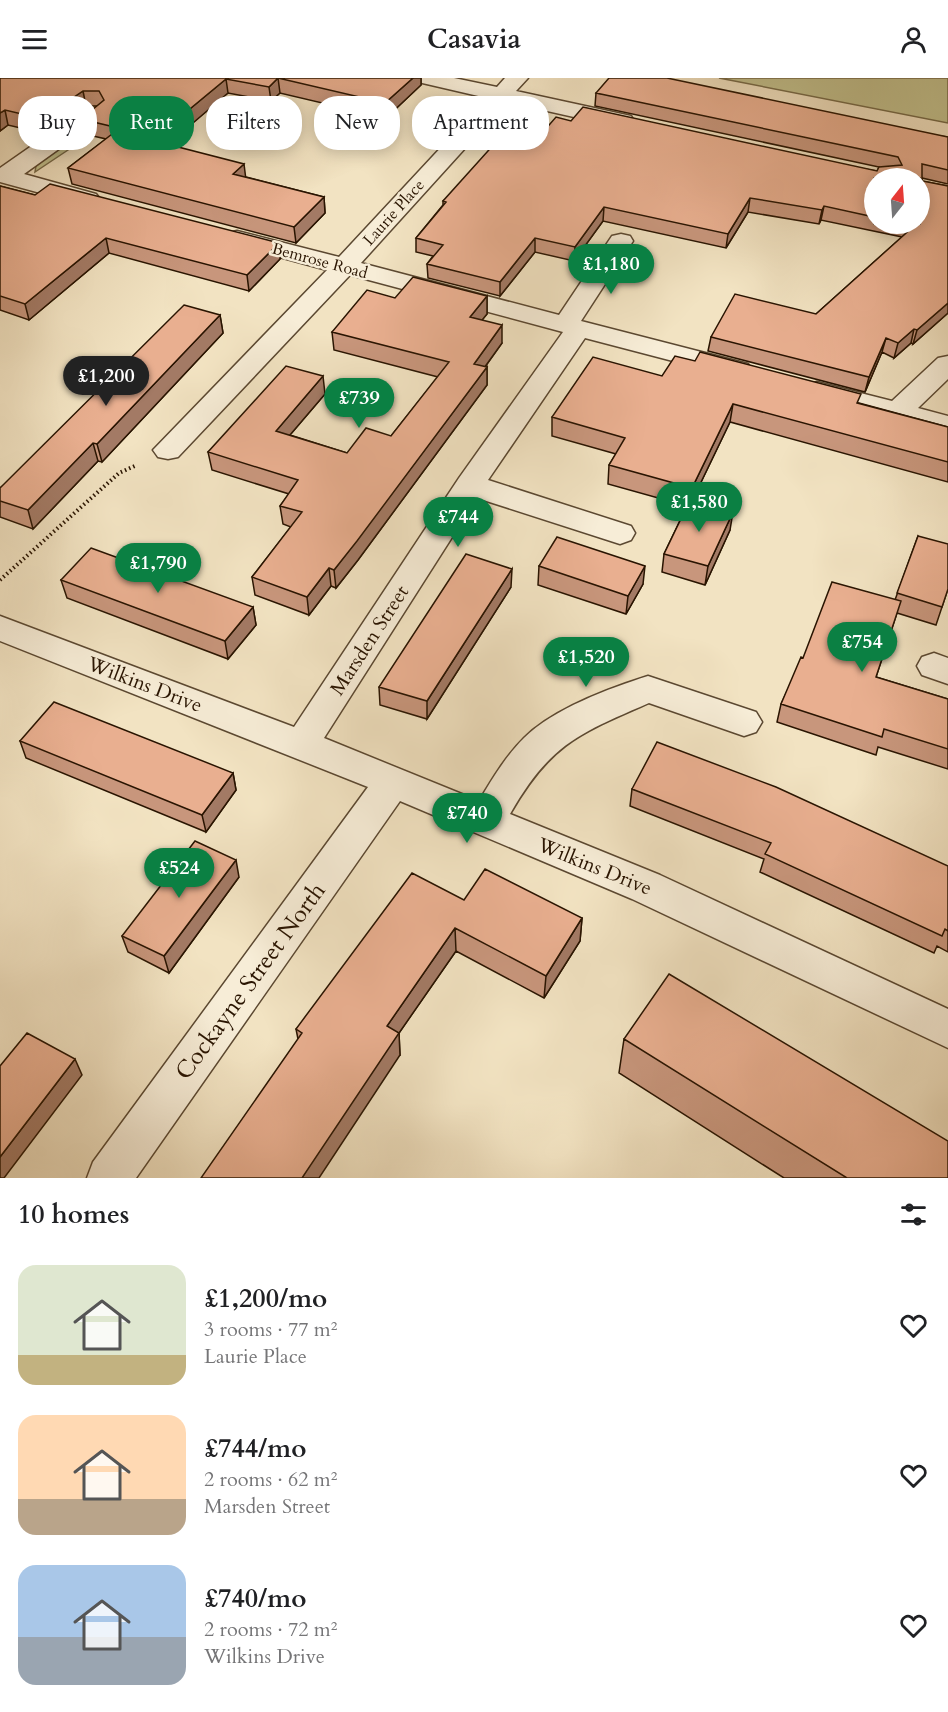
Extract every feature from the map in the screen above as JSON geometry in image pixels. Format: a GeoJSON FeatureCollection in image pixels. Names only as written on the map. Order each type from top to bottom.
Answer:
{"type":"FeatureCollection","features":[{"type":"Feature","properties":{"kind":"street"},"geometry":{"type":"LineString","coordinates":[[425,78],[509,86],[641,125]]}},
{"type":"Feature","properties":{"kind":"street","name":"Laurie Place"},"geometry":{"type":"LineString","coordinates":[[168,450],[344,267],[509,86]]}},
{"type":"Feature","properties":{"kind":"street"},"geometry":{"type":"LineString","coordinates":[[3,176],[45,150]]}},
{"type":"Feature","properties":{"kind":"street"},"geometry":{"type":"LineString","coordinates":[[3,176],[108,204]]}},
{"type":"Feature","properties":{"kind":"street","name":"Bemrose Road"},"geometry":{"type":"LineString","coordinates":[[209,231],[760,376]]}},
{"type":"Feature","properties":{"kind":"street"},"geometry":{"type":"LineString","coordinates":[[572,326],[621,241]]}},
{"type":"Feature","properties":{"kind":"street","name":"Marsden Street"},"geometry":{"type":"LineString","coordinates":[[301,744],[572,326]]}},
{"type":"Feature","properties":{"kind":"street"},"geometry":{"type":"LineString","coordinates":[[897,412],[948,364]]}},
{"type":"Feature","properties":{"kind":"street"},"geometry":{"type":"LineString","coordinates":[[795,385],[948,425]]}},
{"type":"Feature","properties":{"kind":"street"},"geometry":{"type":"LineString","coordinates":[[470,485],[620,533]]}},
{"type":"Feature","properties":{"kind":"street","name":"Wilkins Drive"},"geometry":{"type":"LineString","coordinates":[[3,634],[301,744],[646,886],[948,1029]]}},
{"type":"Feature","properties":{"kind":"street"},"geometry":{"type":"LineString","coordinates":[[486,822],[513,777],[535,751],[561,729],[648,689],[744,722]]}},
{"type":"Feature","properties":{"kind":"street","name":"Cockayne Street North"},"geometry":{"type":"LineString","coordinates":[[109,1178],[392,783]]}},
{"type":"Feature","properties":{"kind":"path"},"geometry":{"type":"LineString","coordinates":[[0,580],[119,473],[168,450]]}},
{"type":"Feature","properties":{"kind":"shaded area"},"geometry":{"type":"Polygon","coordinates":[[[719,78],[948,78],[948,123],[719,78]]]}},
{"type":"Feature","properties":{"kind":"shaded area"},"geometry":{"type":"Polygon","coordinates":[[[56,150],[68,150],[35,172],[36,166],[56,150]]]}},
{"type":"Feature","properties":{"kind":"building"},"geometry":{"type":"Polygon","coordinates":[[[0,78],[278,78],[269,87],[226,79],[194,106],[194,96],[109,96],[109,126],[97,123],[97,106],[104,100],[99,91],[83,91],[76,96],[18,96],[18,113],[5,110],[0,113],[0,78]]]}},
{"type":"Feature","properties":{"kind":"building"},"geometry":{"type":"Polygon","coordinates":[[[278,78],[413,78],[393,96],[355,96],[278,78]]]}},
{"type":"Feature","properties":{"kind":"building"},"geometry":{"type":"Polygon","coordinates":[[[609,78],[667,78],[948,137],[948,170],[922,164],[922,168],[878,168],[902,165],[898,157],[596,93],[609,78]]]}},
{"type":"Feature","properties":{"kind":"building"},"geometry":{"type":"Polygon","coordinates":[[[583,107],[864,168],[864,215],[824,206],[822,210],[750,198],[728,234],[604,207],[575,247],[535,238],[500,282],[427,264],[443,245],[416,238],[446,202],[443,201],[489,150],[549,150],[549,125],[556,117],[571,121],[583,107]]]}},
{"type":"Feature","properties":{"kind":"building"},"geometry":{"type":"Polygon","coordinates":[[[109,136],[109,150],[190,150],[244,164],[233,174],[324,197],[294,227],[68,168],[91,150],[97,150],[97,146],[109,136]]]}},
{"type":"Feature","properties":{"kind":"building"},"geometry":{"type":"Polygon","coordinates":[[[930,183],[948,186],[948,303],[898,343],[886,338],[869,377],[711,337],[735,294],[816,314],[905,234],[930,234],[930,183]]]}},
{"type":"Feature","properties":{"kind":"building"},"geometry":{"type":"Polygon","coordinates":[[[50,184],[279,243],[247,275],[106,238],[25,304],[0,296],[0,186],[35,195],[50,184]]]}},
{"type":"Feature","properties":{"kind":"building"},"geometry":{"type":"Polygon","coordinates":[[[413,277],[487,296],[470,317],[502,325],[474,364],[487,367],[357,541],[334,570],[329,568],[307,597],[252,577],[302,512],[280,506],[298,480],[208,452],[286,366],[323,376],[276,431],[347,453],[366,428],[391,436],[449,362],[332,332],[367,290],[395,298],[413,277]]]}},
{"type":"Feature","properties":{"kind":"building"},"geometry":{"type":"Polygon","coordinates":[[[184,305],[220,315],[97,444],[93,443],[28,510],[0,501],[0,488],[184,305]]]}},
{"type":"Feature","properties":{"kind":"building"},"geometry":{"type":"Polygon","coordinates":[[[700,352],[861,394],[857,403],[948,427],[948,462],[733,404],[692,488],[609,465],[625,438],[552,417],[593,357],[662,376],[675,356],[695,361],[700,352]]]}},
{"type":"Feature","properties":{"kind":"building"},"geometry":{"type":"Polygon","coordinates":[[[690,500],[733,512],[708,566],[664,554],[690,500]]]}},
{"type":"Feature","properties":{"kind":"building"},"geometry":{"type":"Polygon","coordinates":[[[918,536],[948,544],[948,589],[942,607],[897,593],[918,536]]]}},
{"type":"Feature","properties":{"kind":"building"},"geometry":{"type":"Polygon","coordinates":[[[557,537],[645,566],[628,596],[539,566],[557,537]]]}},
{"type":"Feature","properties":{"kind":"building"},"geometry":{"type":"Polygon","coordinates":[[[91,548],[253,607],[225,641],[61,580],[91,548]]]}},
{"type":"Feature","properties":{"kind":"building"},"geometry":{"type":"Polygon","coordinates":[[[466,554],[512,569],[427,701],[379,687],[466,554]]]}},
{"type":"Feature","properties":{"kind":"building"},"geometry":{"type":"Polygon","coordinates":[[[832,582],[901,601],[876,677],[948,699],[948,749],[884,729],[882,737],[781,704],[801,657],[803,658],[832,582]]]}},
{"type":"Feature","properties":{"kind":"building"},"geometry":{"type":"Polygon","coordinates":[[[54,702],[233,773],[202,815],[20,741],[54,702]]]}},
{"type":"Feature","properties":{"kind":"building"},"geometry":{"type":"Polygon","coordinates":[[[657,742],[776,787],[948,866],[948,931],[945,929],[942,936],[765,854],[771,843],[632,789],[657,742]]]}},
{"type":"Feature","properties":{"kind":"building"},"geometry":{"type":"Polygon","coordinates":[[[195,841],[236,860],[164,956],[122,936],[195,841]]]}},
{"type":"Feature","properties":{"kind":"building"},"geometry":{"type":"Polygon","coordinates":[[[485,869],[582,918],[546,976],[455,928],[387,1026],[399,1033],[302,1178],[201,1178],[302,1033],[296,1029],[412,873],[464,900],[485,869]]]}},
{"type":"Feature","properties":{"kind":"building"},"geometry":{"type":"Polygon","coordinates":[[[669,974],[948,1141],[948,1178],[847,1178],[624,1039],[669,974]]]}},
{"type":"Feature","properties":{"kind":"building"},"geometry":{"type":"Polygon","coordinates":[[[27,1033],[75,1059],[0,1157],[0,1066],[27,1033]]]}}]}
